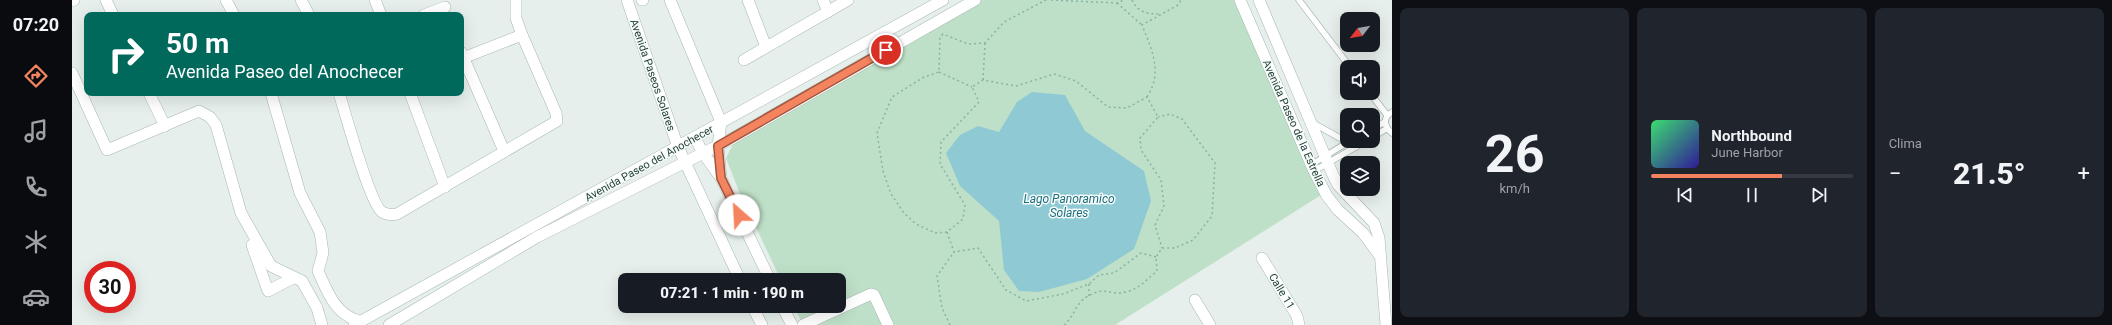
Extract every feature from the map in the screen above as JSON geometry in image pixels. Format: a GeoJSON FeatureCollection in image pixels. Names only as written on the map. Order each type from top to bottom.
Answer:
{"type":"FeatureCollection","features":[{"type":"Feature","properties":{"kind":"street"},"geometry":{"type":"LineString","coordinates":[[106,0],[111,12]]}},
{"type":"Feature","properties":{"kind":"street"},"geometry":{"type":"LineString","coordinates":[[226,0],[232,12]]}},
{"type":"Feature","properties":{"kind":"street"},"geometry":{"type":"LineString","coordinates":[[301,0],[307,12]]}},
{"type":"Feature","properties":{"kind":"street"},"geometry":{"type":"LineString","coordinates":[[375,0],[380,12]]}},
{"type":"Feature","properties":{"kind":"street"},"geometry":{"type":"LineString","coordinates":[[340,96],[364,174],[381,212],[389,215],[397,214],[445,188],[504,151],[558,121],[556,113],[522,36],[516,18],[516,0]]}},
{"type":"Feature","properties":{"kind":"street","name":"Avenida Paseos Solares"},"geometry":{"type":"LineString","coordinates":[[628,0],[678,147],[687,162],[737,273]]}},
{"type":"Feature","properties":{"kind":"street"},"geometry":{"type":"LineString","coordinates":[[670,0],[721,122],[718,146],[721,178]]}},
{"type":"Feature","properties":{"kind":"street"},"geometry":{"type":"LineString","coordinates":[[748,0],[766,47]]}},
{"type":"Feature","properties":{"kind":"street"},"geometry":{"type":"LineString","coordinates":[[823,0],[828,12]]}},
{"type":"Feature","properties":{"kind":"street"},"geometry":{"type":"LineString","coordinates":[[744,60],[848,0]]}},
{"type":"Feature","properties":{"kind":"street","name":"Avenida Paseo del Anochecer"},"geometry":{"type":"LineString","coordinates":[[357,323],[943,0]]}},
{"type":"Feature","properties":{"kind":"street","name":"Avenida Paseo del Anochecer"},"geometry":{"type":"LineString","coordinates":[[389,325],[537,237],[718,146],[975,0]]}},
{"type":"Feature","properties":{"kind":"street","name":"Avenida Paseo de la Estrella"},"geometry":{"type":"LineString","coordinates":[[1240,0],[1312,168],[1338,210],[1363,233],[1380,256]]}},
{"type":"Feature","properties":{"kind":"street","name":"Avenida Paseo de la Estrella"},"geometry":{"type":"LineString","coordinates":[[1259,0],[1338,185],[1374,223],[1380,238],[1380,256]]}},
{"type":"Feature","properties":{"kind":"street"},"geometry":{"type":"LineString","coordinates":[[432,12],[445,7]]}},
{"type":"Feature","properties":{"kind":"street"},"geometry":{"type":"LineString","coordinates":[[464,54],[522,36]]}},
{"type":"Feature","properties":{"kind":"street"},"geometry":{"type":"LineString","coordinates":[[464,60],[504,151]]}},
{"type":"Feature","properties":{"kind":"street"},"geometry":{"type":"LineString","coordinates":[[72,73],[107,150],[199,111],[210,117],[216,125],[241,213],[268,291],[318,271]]}},
{"type":"Feature","properties":{"kind":"street"},"geometry":{"type":"LineString","coordinates":[[150,96],[165,126]]}},
{"type":"Feature","properties":{"kind":"street"},"geometry":{"type":"LineString","coordinates":[[272,96],[300,193],[320,232],[323,253],[318,271],[332,301],[340,312],[357,323]]}},
{"type":"Feature","properties":{"kind":"street"},"geometry":{"type":"LineString","coordinates":[[411,96],[445,188]]}},
{"type":"Feature","properties":{"kind":"street"},"geometry":{"type":"LineString","coordinates":[[695,138],[703,153],[721,178],[767,273]]}},
{"type":"Feature","properties":{"kind":"street"},"geometry":{"type":"LineString","coordinates":[[241,213],[271,266],[298,279],[317,308],[322,325]]}},
{"type":"Feature","properties":{"kind":"street"},"geometry":{"type":"LineString","coordinates":[[1380,256],[1386,325]]}},
{"type":"Feature","properties":{"kind":"street","name":"Calle 11"},"geometry":{"type":"LineString","coordinates":[[1262,258],[1297,316],[1299,325]]}},
{"type":"Feature","properties":{"kind":"street"},"geometry":{"type":"LineString","coordinates":[[803,325],[870,294],[874,295],[888,325]]}},
{"type":"Feature","properties":{"kind":"street"},"geometry":{"type":"LineString","coordinates":[[1195,300],[1210,325]]}},
{"type":"Feature","properties":{"kind":"street"},"geometry":{"type":"LineString","coordinates":[[756,313],[762,325]]}},
{"type":"Feature","properties":{"kind":"street"},"geometry":{"type":"LineString","coordinates":[[786,313],[792,325]]}},
{"type":"Feature","properties":{"kind":"lane"},"geometry":{"type":"LineString","coordinates":[[1299,0],[1345,60]]}},
{"type":"Feature","properties":{"kind":"lane"},"geometry":{"type":"LineString","coordinates":[[1377,100],[1390,114],[1385,122],[1380,124]]}},
{"type":"Feature","properties":{"kind":"lane"},"geometry":{"type":"LineString","coordinates":[[1311,122],[1340,138]]}},
{"type":"Feature","properties":{"kind":"lane"},"geometry":{"type":"LineString","coordinates":[[1385,122],[1386,129],[1392,133]]}},
{"type":"Feature","properties":{"kind":"lane"},"geometry":{"type":"LineString","coordinates":[[1380,133],[1386,129]]}},
{"type":"Feature","properties":{"kind":"lane"},"geometry":{"type":"LineString","coordinates":[[1312,168],[1327,159],[1341,148]]}},
{"type":"Feature","properties":{"kind":"lane"},"geometry":{"type":"LineString","coordinates":[[1327,159],[1354,148]]}},
{"type":"Feature","properties":{"kind":"path"},"geometry":{"type":"LineString","coordinates":[[982,80],[985,42],[1004,22],[1046,0]]}},
{"type":"Feature","properties":{"kind":"path"},"geometry":{"type":"LineString","coordinates":[[1051,0],[1117,3],[1124,0]]}},
{"type":"Feature","properties":{"kind":"path"},"geometry":{"type":"LineString","coordinates":[[1132,0],[1135,6],[1146,14],[1159,14]]}},
{"type":"Feature","properties":{"kind":"path"},"geometry":{"type":"LineString","coordinates":[[1142,25],[1159,14],[1178,5],[1182,0]]}},
{"type":"Feature","properties":{"kind":"path"},"geometry":{"type":"LineString","coordinates":[[972,87],[982,80],[1016,86],[1054,74],[1076,81],[1108,107],[1127,108],[1147,97],[1153,88],[1155,58],[1142,25],[1117,3]]}},
{"type":"Feature","properties":{"kind":"path"},"geometry":{"type":"LineString","coordinates":[[939,72],[940,37],[943,34],[968,44],[985,42]]}},
{"type":"Feature","properties":{"kind":"path"},"geometry":{"type":"LineString","coordinates":[[939,72],[972,87],[979,102],[941,142],[940,164],[965,205],[963,219],[947,232],[935,233],[916,224],[904,213],[891,194],[883,171],[877,133],[892,96],[924,77],[939,72]]}},
{"type":"Feature","properties":{"kind":"path"},"geometry":{"type":"LineString","coordinates":[[1147,97],[1158,117]]}},
{"type":"Feature","properties":{"kind":"path"},"geometry":{"type":"LineString","coordinates":[[1170,114],[1182,119],[1214,163],[1212,216],[1193,240],[1175,248],[1162,248],[1155,225],[1164,206],[1161,180],[1141,150],[1140,138],[1158,117],[1170,114]]}},
{"type":"Feature","properties":{"kind":"path"},"geometry":{"type":"LineString","coordinates":[[947,232],[954,252]]}},
{"type":"Feature","properties":{"kind":"path"},"geometry":{"type":"LineString","coordinates":[[950,325],[942,308],[937,276],[954,252],[978,248],[1006,290],[1026,301],[1063,294],[1090,284],[1099,275],[1114,273],[1142,253],[1156,257]]}},
{"type":"Feature","properties":{"kind":"path"},"geometry":{"type":"LineString","coordinates":[[1064,325],[1069,321],[1083,299],[1101,290],[1125,293],[1139,287],[1157,271],[1156,257],[1162,248]]}},
{"type":"Feature","properties":{"kind":"path"},"geometry":{"type":"LineString","coordinates":[[1089,296],[1090,284]]}},
{"type":"Feature","properties":{"kind":"green space"},"geometry":{"type":"Polygon","coordinates":[[[981,0],[1245,0],[1329,190],[1115,325],[803,325],[797,313],[846,313],[846,273],[778,273],[740,194],[726,158],[733,144],[981,0]]]}},
{"type":"Feature","properties":{"kind":"water","name":"Lago Panoramico Solares"},"geometry":{"type":"Polygon","coordinates":[[[1032,92],[1065,95],[1085,131],[1144,171],[1151,201],[1134,249],[1087,279],[1039,292],[1019,291],[1004,270],[999,221],[960,186],[946,153],[960,135],[978,126],[999,132],[1017,102],[1032,92]]]}},
{"type":"Feature","properties":{"kind":"route"},"geometry":{"type":"LineString","coordinates":[[739,215],[721,178],[718,146],[886,50]]}}]}
